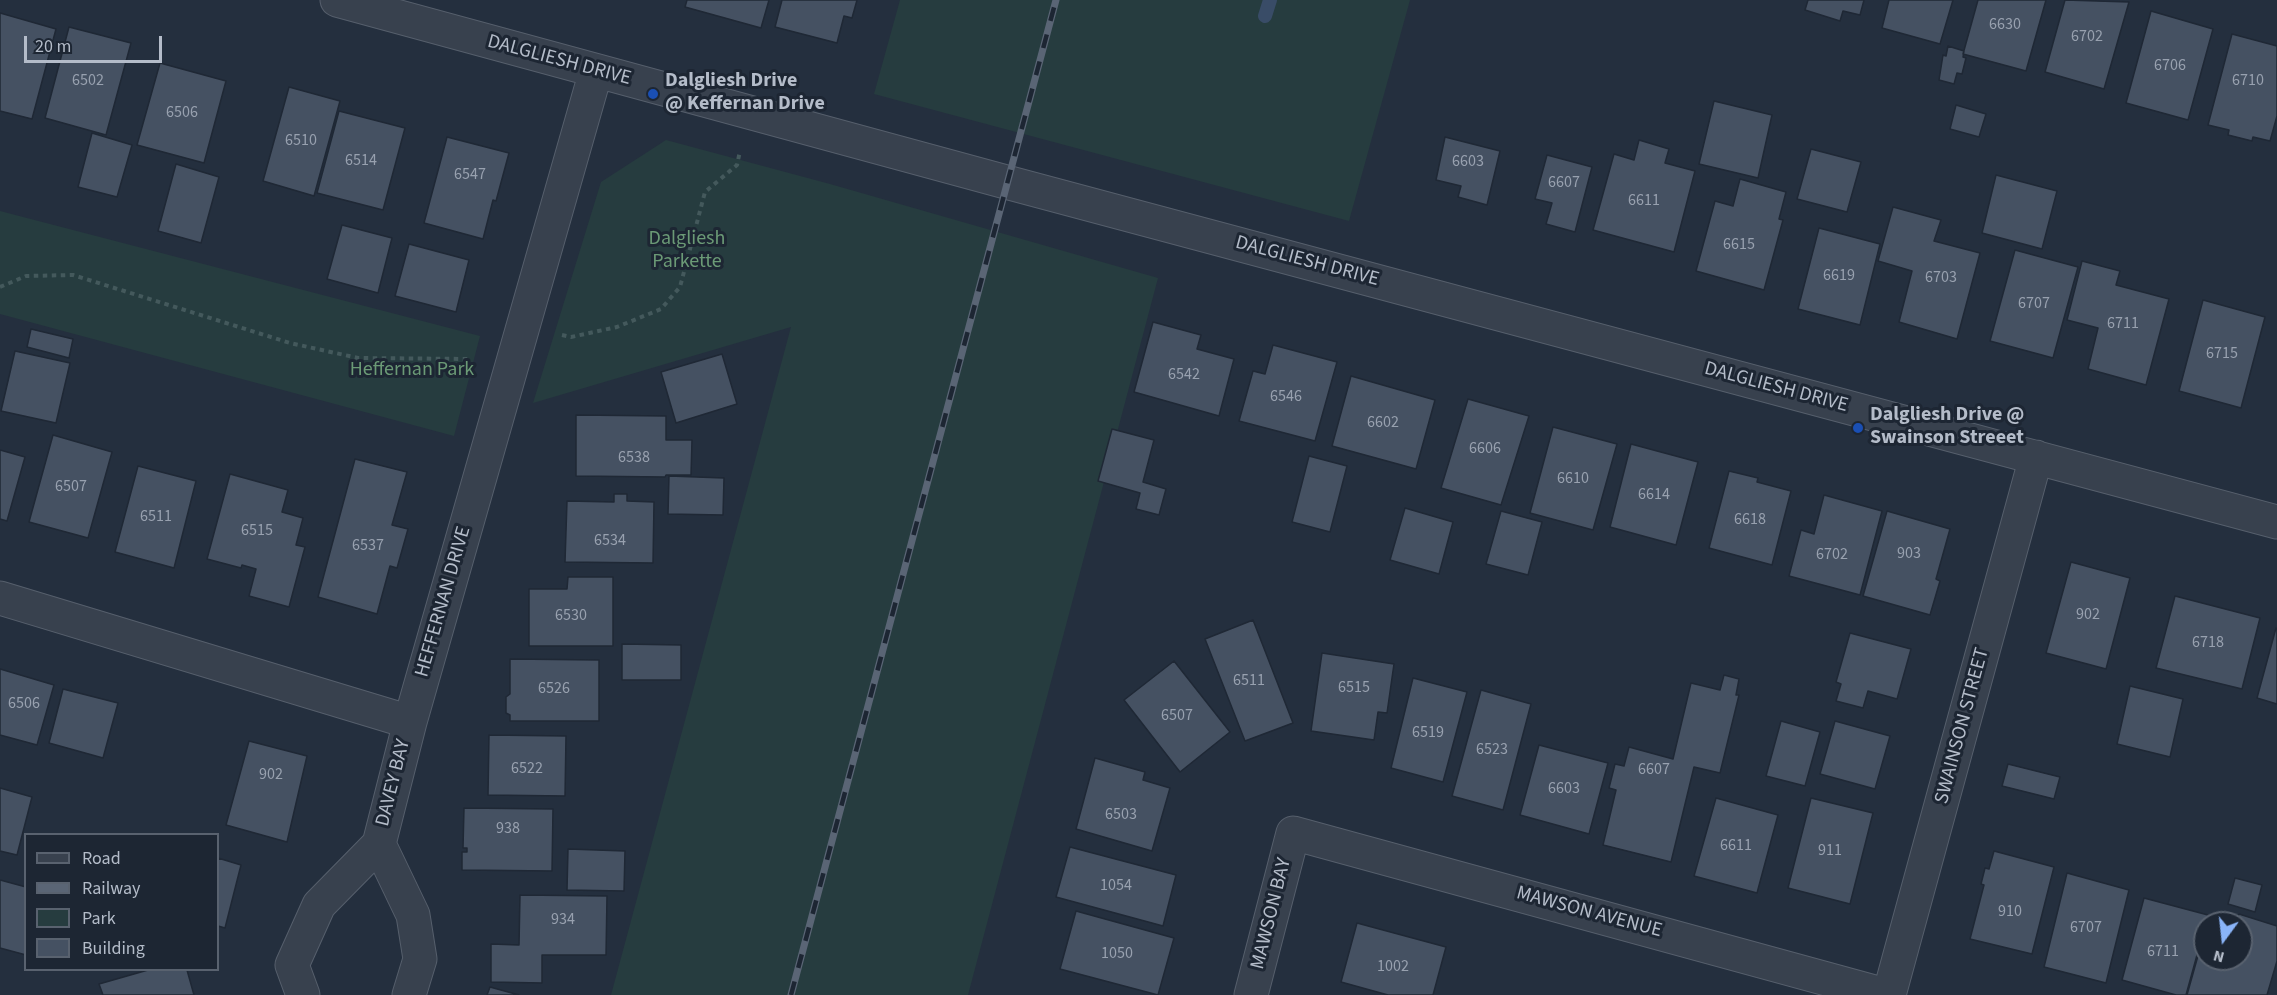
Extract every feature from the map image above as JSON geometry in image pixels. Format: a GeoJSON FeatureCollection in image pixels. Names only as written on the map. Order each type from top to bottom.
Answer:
{"type":"FeatureCollection","features":[{"type":"Feature","properties":{"kind":"street","name":"DALGLIESH DRIVE"},"geometry":{"type":"LineString","coordinates":[[337,0],[750,113],[2277,522]]}},
{"type":"Feature","properties":{"kind":"street","name":"HEFFERNAN DRIVE"},"geometry":{"type":"LineString","coordinates":[[410,722],[596,71]]}},
{"type":"Feature","properties":{"kind":"street","name":"SWAINSON STREET"},"geometry":{"type":"LineString","coordinates":[[1889,995],[2036,457]]}},
{"type":"Feature","properties":{"kind":"street"},"geometry":{"type":"LineString","coordinates":[[0,598],[410,722]]}},
{"type":"Feature","properties":{"kind":"street","name":"DAVEY BAY"},"geometry":{"type":"LineString","coordinates":[[303,995],[292,965],[319,905],[379,844],[410,722]]}},
{"type":"Feature","properties":{"kind":"street","name":"MAWSON BAY"},"geometry":{"type":"LineString","coordinates":[[1251,995],[1293,832]]}},
{"type":"Feature","properties":{"kind":"street","name":"MAWSON AVENUE"},"geometry":{"type":"LineString","coordinates":[[1293,832],[1885,995]]}},
{"type":"Feature","properties":{"kind":"street","name":"DAVEY BAY"},"geometry":{"type":"LineString","coordinates":[[379,844],[413,915],[420,959],[410,995]]}},
{"type":"Feature","properties":{"kind":"path"},"geometry":{"type":"LineString","coordinates":[[523,327],[571,337],[617,327],[661,309],[680,287],[705,192],[737,165],[750,113]]}},
{"type":"Feature","properties":{"kind":"path"},"geometry":{"type":"LineString","coordinates":[[0,286],[26,276],[73,275],[290,343],[358,358],[486,359],[512,364]]}},
{"type":"Feature","properties":{"kind":"green space"},"geometry":{"type":"Polygon","coordinates":[[[900,0],[1410,0],[1349,221],[874,94],[900,0]]]}},
{"type":"Feature","properties":{"kind":"green space","name":"Dalgliesh Parkette"},"geometry":{"type":"Polygon","coordinates":[[[666,140],[830,184],[1158,278],[968,995],[611,995],[791,327],[533,403],[601,182],[666,140]]]}},
{"type":"Feature","properties":{"kind":"green space","name":"Heffernan Park"},"geometry":{"type":"Polygon","coordinates":[[[0,211],[480,336],[454,436],[0,314],[0,211]]]}},
{"type":"Feature","properties":{"kind":"building"},"geometry":{"type":"Polygon","coordinates":[[[687,0],[769,0],[761,28],[685,7],[687,0]]]}},
{"type":"Feature","properties":{"kind":"building"},"geometry":{"type":"Polygon","coordinates":[[[782,0],[857,0],[852,18],[844,16],[837,43],[775,27],[782,0]]]}},
{"type":"Feature","properties":{"kind":"building"},"geometry":{"type":"Polygon","coordinates":[[[1808,0],[1864,0],[1860,15],[1843,11],[1840,21],[1805,10],[1808,0]]]}},
{"type":"Feature","properties":{"kind":"building"},"geometry":{"type":"Polygon","coordinates":[[[1889,0],[1953,0],[1940,44],[1882,28],[1889,0]]]}},
{"type":"Feature","properties":{"kind":"building"},"geometry":{"type":"Polygon","coordinates":[[[1978,0],[2046,0],[2026,71],[1963,54],[1978,0]]]}},
{"type":"Feature","properties":{"kind":"building"},"geometry":{"type":"Polygon","coordinates":[[[2065,0],[2129,2],[2104,89],[2045,72],[2065,0]]]}},
{"type":"Feature","properties":{"kind":"building"},"geometry":{"type":"Polygon","coordinates":[[[2151,11],[2213,29],[2188,120],[2126,103],[2151,11]]]}},
{"type":"Feature","properties":{"kind":"building"},"geometry":{"type":"Polygon","coordinates":[[[0,13],[56,29],[32,119],[0,111],[0,13]]]}},
{"type":"Feature","properties":{"kind":"building"},"geometry":{"type":"Polygon","coordinates":[[[69,27],[131,43],[106,135],[45,118],[69,27]]]}},
{"type":"Feature","properties":{"kind":"building"},"geometry":{"type":"Polygon","coordinates":[[[2232,34],[2277,46],[2277,116],[2270,141],[2253,137],[2252,141],[2228,135],[2229,130],[2208,125],[2232,34]]]}},
{"type":"Feature","properties":{"kind":"building"},"geometry":{"type":"Polygon","coordinates":[[[1948,46],[1964,51],[1963,57],[1966,58],[1962,74],[1957,73],[1954,84],[1939,80],[1943,55],[1946,56],[1948,46]]]}},
{"type":"Feature","properties":{"kind":"building"},"geometry":{"type":"Polygon","coordinates":[[[160,63],[226,81],[204,163],[137,145],[160,63]]]}},
{"type":"Feature","properties":{"kind":"building"},"geometry":{"type":"Polygon","coordinates":[[[289,87],[340,101],[314,196],[263,181],[289,87]]]}},
{"type":"Feature","properties":{"kind":"building"},"geometry":{"type":"Polygon","coordinates":[[[1714,101],[1772,115],[1758,178],[1699,164],[1714,101]]]}},
{"type":"Feature","properties":{"kind":"building"},"geometry":{"type":"Polygon","coordinates":[[[1956,105],[1986,114],[1979,137],[1950,129],[1956,105]]]}},
{"type":"Feature","properties":{"kind":"building"},"geometry":{"type":"Polygon","coordinates":[[[339,111],[405,128],[383,210],[317,193],[339,111]]]}},
{"type":"Feature","properties":{"kind":"building"},"geometry":{"type":"Polygon","coordinates":[[[92,133],[132,145],[117,197],[78,187],[92,133]]]}},
{"type":"Feature","properties":{"kind":"building"},"geometry":{"type":"Polygon","coordinates":[[[447,137],[509,153],[483,239],[424,223],[447,137]]]}},
{"type":"Feature","properties":{"kind":"building"},"geometry":{"type":"Polygon","coordinates":[[[1445,137],[1500,151],[1487,205],[1458,197],[1461,186],[1436,180],[1445,137]]]}},
{"type":"Feature","properties":{"kind":"building"},"geometry":{"type":"Polygon","coordinates":[[[1639,140],[1669,149],[1665,163],[1695,171],[1674,252],[1593,230],[1614,154],[1634,160],[1639,140]]]}},
{"type":"Feature","properties":{"kind":"building"},"geometry":{"type":"Polygon","coordinates":[[[1811,149],[1861,162],[1847,212],[1797,199],[1811,149]]]}},
{"type":"Feature","properties":{"kind":"building"},"geometry":{"type":"Polygon","coordinates":[[[1547,155],[1592,167],[1575,232],[1546,224],[1552,203],[1535,199],[1547,155]]]}},
{"type":"Feature","properties":{"kind":"building"},"geometry":{"type":"Polygon","coordinates":[[[176,164],[219,177],[201,243],[158,231],[176,164]]]}},
{"type":"Feature","properties":{"kind":"building"},"geometry":{"type":"Polygon","coordinates":[[[1996,175],[2057,191],[2042,249],[1982,233],[1996,175]]]}},
{"type":"Feature","properties":{"kind":"building"},"geometry":{"type":"Polygon","coordinates":[[[1740,179],[1786,192],[1779,219],[1783,220],[1764,290],[1696,271],[1715,201],[1733,206],[1740,179]]]}},
{"type":"Feature","properties":{"kind":"building"},"geometry":{"type":"Polygon","coordinates":[[[1893,207],[1941,220],[1934,241],[1980,253],[1957,339],[1899,322],[1912,271],[1878,261],[1893,207]]]}},
{"type":"Feature","properties":{"kind":"building"},"geometry":{"type":"Polygon","coordinates":[[[342,225],[392,238],[378,293],[327,279],[342,225]]]}},
{"type":"Feature","properties":{"kind":"building"},"geometry":{"type":"Polygon","coordinates":[[[1819,228],[1880,244],[1860,325],[1798,309],[1819,228]]]}},
{"type":"Feature","properties":{"kind":"building"},"geometry":{"type":"Polygon","coordinates":[[[409,244],[469,260],[456,312],[395,296],[409,244]]]}},
{"type":"Feature","properties":{"kind":"building"},"geometry":{"type":"Polygon","coordinates":[[[2015,250],[2078,267],[2053,358],[1990,341],[2015,250]]]}},
{"type":"Feature","properties":{"kind":"building"},"geometry":{"type":"Polygon","coordinates":[[[2082,261],[2120,271],[2116,285],[2169,299],[2146,385],[2088,369],[2098,328],[2067,320],[2082,261]]]}},
{"type":"Feature","properties":{"kind":"building"},"geometry":{"type":"Polygon","coordinates":[[[2203,300],[2265,317],[2241,408],[2179,391],[2203,300]]]}},
{"type":"Feature","properties":{"kind":"building"},"geometry":{"type":"Polygon","coordinates":[[[1153,322],[1201,335],[1197,349],[1234,359],[1219,416],[1134,392],[1153,322]]]}},
{"type":"Feature","properties":{"kind":"building"},"geometry":{"type":"Polygon","coordinates":[[[31,329],[73,339],[69,358],[27,347],[31,329]]]}},
{"type":"Feature","properties":{"kind":"building"},"geometry":{"type":"Polygon","coordinates":[[[1273,345],[1337,362],[1315,441],[1239,421],[1253,371],[1265,374],[1273,345]]]}},
{"type":"Feature","properties":{"kind":"building"},"geometry":{"type":"Polygon","coordinates":[[[15,351],[70,363],[56,423],[1,411],[15,351]]]}},
{"type":"Feature","properties":{"kind":"building"},"geometry":{"type":"Polygon","coordinates":[[[722,354],[737,404],[676,423],[661,372],[722,354]]]}},
{"type":"Feature","properties":{"kind":"building"},"geometry":{"type":"Polygon","coordinates":[[[1351,376],[1435,400],[1416,469],[1332,446],[1351,376]]]}},
{"type":"Feature","properties":{"kind":"building"},"geometry":{"type":"Polygon","coordinates":[[[1468,399],[1529,416],[1501,505],[1441,488],[1468,399]]]}},
{"type":"Feature","properties":{"kind":"building"},"geometry":{"type":"Polygon","coordinates":[[[576,415],[666,416],[666,440],[692,440],[691,475],[576,476],[576,415]]]}},
{"type":"Feature","properties":{"kind":"building"},"geometry":{"type":"Polygon","coordinates":[[[1553,427],[1617,444],[1593,530],[1530,513],[1553,427]]]}},
{"type":"Feature","properties":{"kind":"building"},"geometry":{"type":"Polygon","coordinates":[[[1112,429],[1154,440],[1143,482],[1166,489],[1159,515],[1136,509],[1140,493],[1098,481],[1112,429]]]}},
{"type":"Feature","properties":{"kind":"building"},"geometry":{"type":"Polygon","coordinates":[[[53,435],[112,452],[88,538],[29,522],[53,435]]]}},
{"type":"Feature","properties":{"kind":"building"},"geometry":{"type":"Polygon","coordinates":[[[1631,444],[1698,462],[1676,545],[1610,527],[1631,444]]]}},
{"type":"Feature","properties":{"kind":"building"},"geometry":{"type":"Polygon","coordinates":[[[0,450],[25,457],[7,521],[0,519],[0,450]]]}},
{"type":"Feature","properties":{"kind":"building"},"geometry":{"type":"Polygon","coordinates":[[[1309,456],[1347,466],[1330,532],[1292,522],[1309,456]]]}},
{"type":"Feature","properties":{"kind":"building"},"geometry":{"type":"Polygon","coordinates":[[[355,459],[407,472],[392,525],[408,529],[397,568],[390,566],[377,614],[318,597],[355,459]]]}},
{"type":"Feature","properties":{"kind":"building"},"geometry":{"type":"Polygon","coordinates":[[[138,466],[196,481],[174,568],[115,552],[138,466]]]}},
{"type":"Feature","properties":{"kind":"building"},"geometry":{"type":"Polygon","coordinates":[[[1729,471],[1758,478],[1757,482],[1791,491],[1772,565],[1709,548],[1729,471]]]}},
{"type":"Feature","properties":{"kind":"building"},"geometry":{"type":"Polygon","coordinates":[[[230,474],[288,490],[282,512],[303,518],[296,545],[305,547],[289,607],[249,596],[256,569],[242,565],[241,568],[207,559],[230,474]]]}},
{"type":"Feature","properties":{"kind":"building"},"geometry":{"type":"Polygon","coordinates":[[[669,476],[724,478],[723,515],[668,514],[669,476]]]}},
{"type":"Feature","properties":{"kind":"building"},"geometry":{"type":"Polygon","coordinates":[[[614,494],[627,494],[627,501],[654,502],[653,563],[565,562],[567,501],[614,502],[614,494]]]}},
{"type":"Feature","properties":{"kind":"building"},"geometry":{"type":"Polygon","coordinates":[[[1824,495],[1882,511],[1860,595],[1789,576],[1801,530],[1814,534],[1824,495]]]}},
{"type":"Feature","properties":{"kind":"building"},"geometry":{"type":"Polygon","coordinates":[[[1405,508],[1453,522],[1439,574],[1390,560],[1405,508]]]}},
{"type":"Feature","properties":{"kind":"building"},"geometry":{"type":"Polygon","coordinates":[[[1501,511],[1542,522],[1528,575],[1486,564],[1501,511]]]}},
{"type":"Feature","properties":{"kind":"building"},"geometry":{"type":"Polygon","coordinates":[[[1887,511],[1950,529],[1936,579],[1940,581],[1930,615],[1863,596],[1887,511]]]}},
{"type":"Feature","properties":{"kind":"building"},"geometry":{"type":"Polygon","coordinates":[[[2071,562],[2130,578],[2106,669],[2046,653],[2071,562]]]}},
{"type":"Feature","properties":{"kind":"building"},"geometry":{"type":"Polygon","coordinates":[[[568,577],[613,577],[613,646],[529,646],[529,589],[567,589],[568,577]]]}},
{"type":"Feature","properties":{"kind":"building"},"geometry":{"type":"Polygon","coordinates":[[[2175,596],[2260,618],[2242,689],[2156,668],[2175,596]]]}},
{"type":"Feature","properties":{"kind":"building"},"geometry":{"type":"Polygon","coordinates":[[[1253,620],[1293,723],[1245,741],[1205,639],[1253,620]]]}},
{"type":"Feature","properties":{"kind":"building"},"geometry":{"type":"Polygon","coordinates":[[[2277,629],[2277,704],[2257,698],[2277,629]]]}},
{"type":"Feature","properties":{"kind":"building"},"geometry":{"type":"Polygon","coordinates":[[[1850,633],[1911,649],[1897,699],[1868,691],[1863,708],[1836,701],[1841,684],[1836,682],[1850,633]]]}},
{"type":"Feature","properties":{"kind":"building"},"geometry":{"type":"Polygon","coordinates":[[[622,644],[681,645],[681,680],[622,680],[622,644]]]}},
{"type":"Feature","properties":{"kind":"building"},"geometry":{"type":"Polygon","coordinates":[[[1322,653],[1394,664],[1387,713],[1378,712],[1374,740],[1311,731],[1322,653]]]}},
{"type":"Feature","properties":{"kind":"building"},"geometry":{"type":"Polygon","coordinates":[[[510,659],[599,660],[599,721],[510,721],[510,715],[506,713],[506,697],[510,694],[510,659]]]}},
{"type":"Feature","properties":{"kind":"building"},"geometry":{"type":"Polygon","coordinates":[[[1174,661],[1230,732],[1180,772],[1124,700],[1174,661]]]}},
{"type":"Feature","properties":{"kind":"building"},"geometry":{"type":"Polygon","coordinates":[[[0,669],[54,685],[37,745],[0,735],[0,669]]]}},
{"type":"Feature","properties":{"kind":"building"},"geometry":{"type":"Polygon","coordinates":[[[1724,675],[1739,679],[1736,695],[1739,695],[1720,773],[1694,767],[1671,862],[1603,845],[1616,790],[1609,788],[1615,764],[1624,766],[1629,747],[1673,759],[1691,683],[1720,690],[1724,675]]]}},
{"type":"Feature","properties":{"kind":"building"},"geometry":{"type":"Polygon","coordinates":[[[1413,678],[1467,692],[1443,782],[1391,768],[1413,678]]]}},
{"type":"Feature","properties":{"kind":"building"},"geometry":{"type":"Polygon","coordinates":[[[2130,686],[2183,699],[2170,757],[2117,744],[2130,686]]]}},
{"type":"Feature","properties":{"kind":"building"},"geometry":{"type":"Polygon","coordinates":[[[63,689],[118,703],[103,758],[49,743],[63,689]]]}},
{"type":"Feature","properties":{"kind":"building"},"geometry":{"type":"Polygon","coordinates":[[[1481,690],[1531,704],[1503,810],[1452,796],[1481,690]]]}},
{"type":"Feature","properties":{"kind":"building"},"geometry":{"type":"Polygon","coordinates":[[[1781,721],[1820,732],[1805,786],[1766,776],[1781,721]]]}},
{"type":"Feature","properties":{"kind":"building"},"geometry":{"type":"Polygon","coordinates":[[[1835,721],[1890,736],[1875,789],[1820,774],[1835,721]]]}},
{"type":"Feature","properties":{"kind":"building"},"geometry":{"type":"Polygon","coordinates":[[[489,735],[566,736],[565,796],[488,795],[489,735]]]}},
{"type":"Feature","properties":{"kind":"building"},"geometry":{"type":"Polygon","coordinates":[[[249,741],[307,756],[287,842],[226,825],[249,741]]]}},
{"type":"Feature","properties":{"kind":"building"},"geometry":{"type":"Polygon","coordinates":[[[1539,745],[1608,763],[1589,834],[1520,815],[1539,745]]]}},
{"type":"Feature","properties":{"kind":"building"},"geometry":{"type":"Polygon","coordinates":[[[1095,758],[1145,772],[1143,780],[1170,788],[1152,851],[1076,829],[1095,758]]]}},
{"type":"Feature","properties":{"kind":"building"},"geometry":{"type":"Polygon","coordinates":[[[2008,764],[2060,777],[2054,799],[2002,786],[2008,764]]]}},
{"type":"Feature","properties":{"kind":"building"},"geometry":{"type":"Polygon","coordinates":[[[0,788],[32,797],[17,855],[0,851],[0,788]]]}},
{"type":"Feature","properties":{"kind":"building"},"geometry":{"type":"Polygon","coordinates":[[[1716,798],[1778,815],[1757,893],[1694,876],[1716,798]]]}},
{"type":"Feature","properties":{"kind":"building"},"geometry":{"type":"Polygon","coordinates":[[[1811,798],[1873,813],[1850,904],[1788,888],[1811,798]]]}},
{"type":"Feature","properties":{"kind":"building"},"geometry":{"type":"Polygon","coordinates":[[[464,808],[553,809],[552,871],[462,870],[462,852],[467,852],[467,848],[463,848],[464,808]]]}},
{"type":"Feature","properties":{"kind":"building"},"geometry":{"type":"Polygon","coordinates":[[[1070,847],[1176,875],[1163,926],[1056,897],[1070,847]]]}},
{"type":"Feature","properties":{"kind":"building"},"geometry":{"type":"Polygon","coordinates":[[[568,849],[625,851],[624,891],[567,890],[568,849]]]}},
{"type":"Feature","properties":{"kind":"building"},"geometry":{"type":"Polygon","coordinates":[[[1994,851],[2054,867],[2032,954],[1970,939],[1984,885],[1981,884],[1985,868],[1989,869],[1994,851]]]}},
{"type":"Feature","properties":{"kind":"building"},"geometry":{"type":"Polygon","coordinates":[[[219,858],[241,865],[225,928],[219,926],[219,858]]]}},
{"type":"Feature","properties":{"kind":"building"},"geometry":{"type":"Polygon","coordinates":[[[2067,873],[2129,890],[2106,983],[2044,967],[2067,873]]]}},
{"type":"Feature","properties":{"kind":"building"},"geometry":{"type":"Polygon","coordinates":[[[2235,878],[2262,885],[2255,912],[2228,904],[2235,878]]]}},
{"type":"Feature","properties":{"kind":"building"},"geometry":{"type":"Polygon","coordinates":[[[0,880],[24,886],[24,954],[0,948],[0,880]]]}},
{"type":"Feature","properties":{"kind":"building"},"geometry":{"type":"Polygon","coordinates":[[[520,895],[607,896],[606,955],[542,955],[542,983],[491,982],[491,944],[519,945],[520,895]]]}},
{"type":"Feature","properties":{"kind":"building"},"geometry":{"type":"Polygon","coordinates":[[[2144,898],[2193,911],[2193,970],[2186,995],[2176,995],[2122,980],[2144,898]]]}},
{"type":"Feature","properties":{"kind":"building"},"geometry":{"type":"Polygon","coordinates":[[[1076,911],[1174,938],[1158,995],[1060,969],[1076,911]]]}},
{"type":"Feature","properties":{"kind":"building"},"geometry":{"type":"Polygon","coordinates":[[[2253,918],[2277,926],[2277,961],[2267,995],[2187,995],[2194,971],[2253,971],[2253,918]]]}},
{"type":"Feature","properties":{"kind":"building"},"geometry":{"type":"Polygon","coordinates":[[[1357,923],[1446,947],[1433,995],[1388,995],[1341,982],[1357,923]]]}},
{"type":"Feature","properties":{"kind":"building"},"geometry":{"type":"Polygon","coordinates":[[[144,971],[187,971],[194,995],[103,995],[99,984],[144,971]]]}},
{"type":"Feature","properties":{"kind":"building"},"geometry":{"type":"Polygon","coordinates":[[[490,987],[519,995],[487,995],[490,987]]]}},
{"type":"Feature","properties":{"kind":"waterway"},"geometry":{"type":"LineString","coordinates":[[1265,16],[1270,0]]}},
{"type":"Feature","properties":{"kind":"railway"},"geometry":{"type":"LineString","coordinates":[[791,995],[1056,0]]}},
{"type":"Feature","properties":{"kind":"place","name":"Dalgliesh Drive @ Keffernan Drive"},"geometry":{"type":"Point","coordinates":[653,94]}},
{"type":"Feature","properties":{"kind":"place","name":"Dalgliesh Drive @ Swainson Streeet"},"geometry":{"type":"Point","coordinates":[1858,428]}}]}
